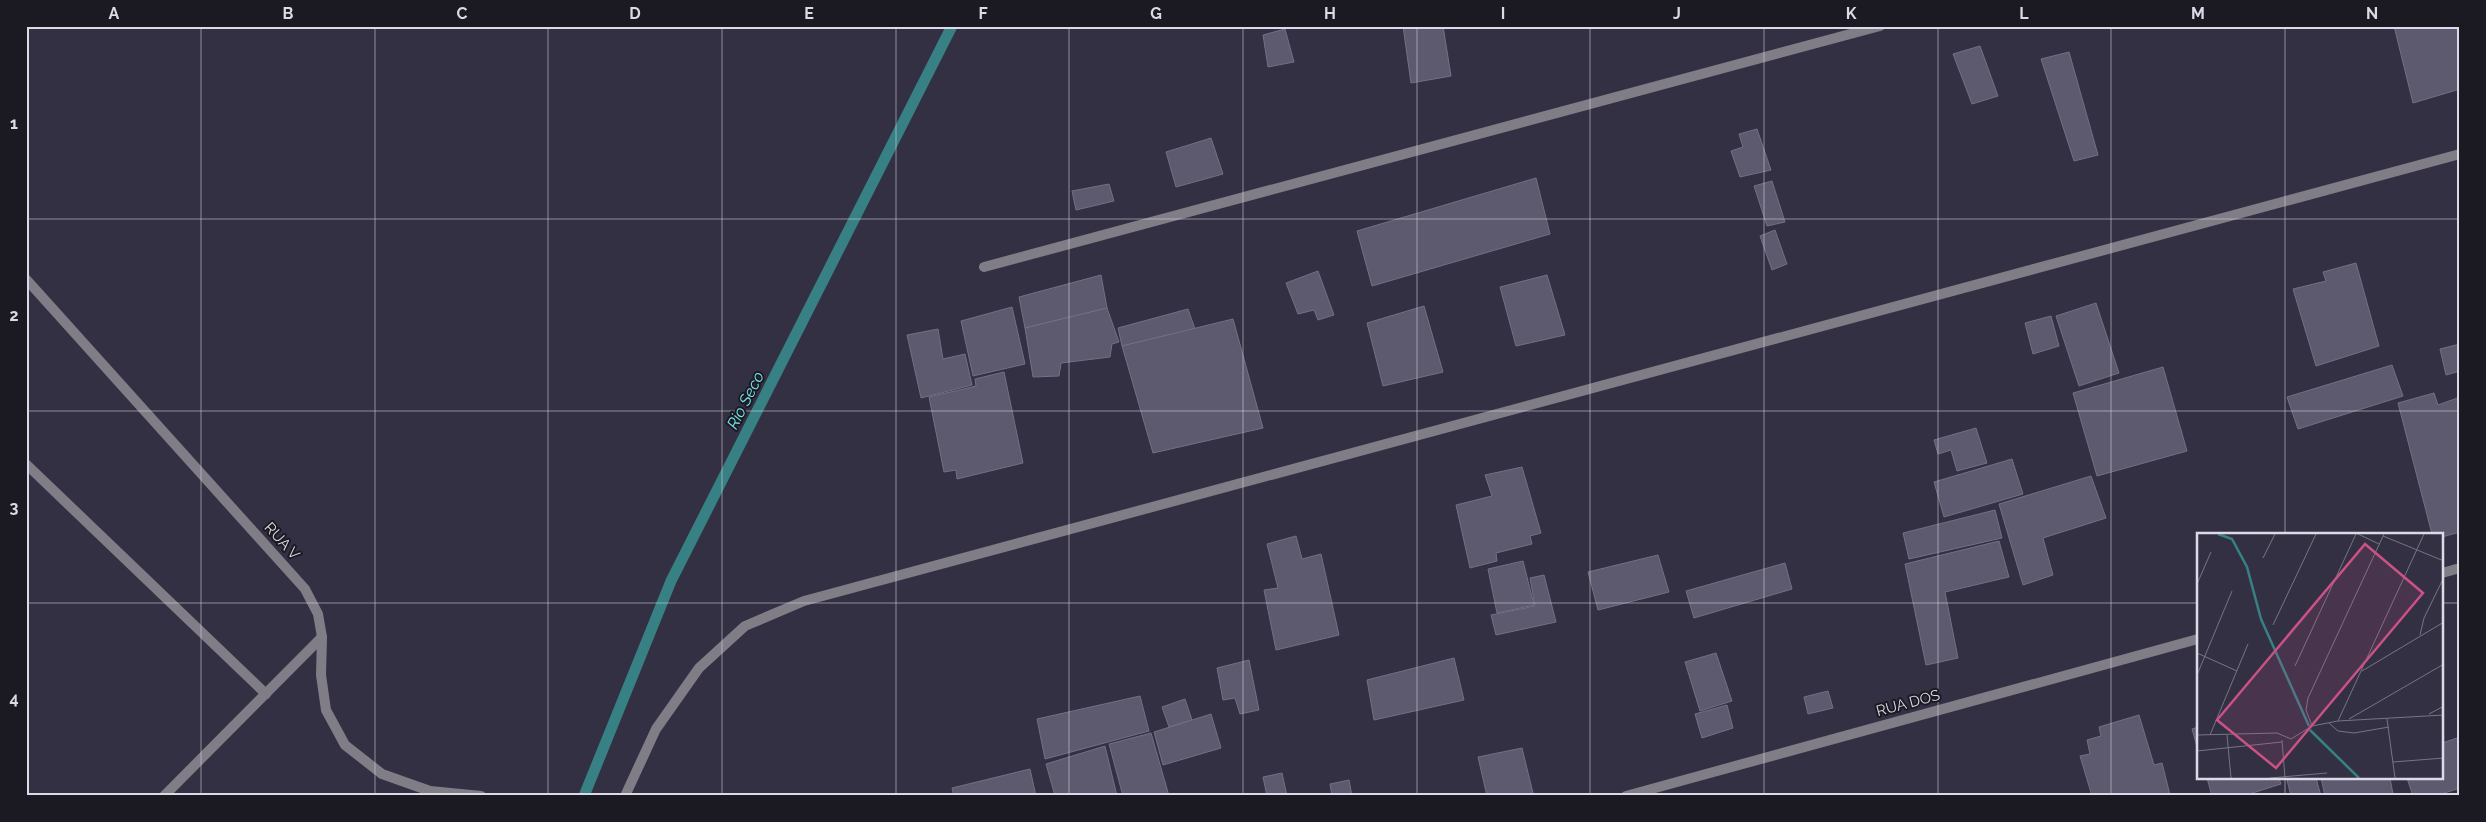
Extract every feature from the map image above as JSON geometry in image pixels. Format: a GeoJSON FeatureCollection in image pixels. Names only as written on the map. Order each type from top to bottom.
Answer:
{"type":"FeatureCollection","features":[{"type":"Feature","properties":{"kind":"street"},"geometry":{"type":"LineString","coordinates":[[984,267],[1880,26]]}},
{"type":"Feature","properties":{"kind":"street"},"geometry":{"type":"LineString","coordinates":[[626,796],[656,729],[699,668],[745,626],[804,601],[2460,154]]}},
{"type":"Feature","properties":{"kind":"street","name":"RUA V"},"geometry":{"type":"LineString","coordinates":[[26,279],[305,589],[318,614],[322,637],[321,675],[326,710],[345,745],[382,774],[430,791],[481,796]]}},
{"type":"Feature","properties":{"kind":"street"},"geometry":{"type":"LineString","coordinates":[[26,464],[266,694]]}},
{"type":"Feature","properties":{"kind":"street"},"geometry":{"type":"LineString","coordinates":[[2444,572],[2460,568]]}},
{"type":"Feature","properties":{"kind":"street"},"geometry":{"type":"LineString","coordinates":[[164,796],[322,637]]}},
{"type":"Feature","properties":{"kind":"street","name":"RUA DOS"},"geometry":{"type":"LineString","coordinates":[[1626,796],[2197,639]]}},
{"type":"Feature","properties":{"kind":"building"},"geometry":{"type":"Polygon","coordinates":[[[1403,26],[1443,26],[1451,76],[1411,83],[1403,26]]]}},
{"type":"Feature","properties":{"kind":"building"},"geometry":{"type":"Polygon","coordinates":[[[2394,26],[2460,26],[2460,89],[2413,103],[2394,26]]]}},
{"type":"Feature","properties":{"kind":"building"},"geometry":{"type":"Polygon","coordinates":[[[1285,29],[1294,62],[1268,67],[1263,35],[1285,29]]]}},
{"type":"Feature","properties":{"kind":"building"},"geometry":{"type":"Polygon","coordinates":[[[1980,46],[1998,96],[1972,104],[1953,54],[1980,46]]]}},
{"type":"Feature","properties":{"kind":"building"},"geometry":{"type":"Polygon","coordinates":[[[2069,52],[2098,155],[2074,161],[2041,59],[2069,52]]]}},
{"type":"Feature","properties":{"kind":"building"},"geometry":{"type":"Polygon","coordinates":[[[1757,129],[1771,170],[1740,177],[1731,151],[1743,147],[1739,134],[1757,129]]]}},
{"type":"Feature","properties":{"kind":"building"},"geometry":{"type":"Polygon","coordinates":[[[1211,138],[1223,174],[1176,187],[1166,152],[1211,138]]]}},
{"type":"Feature","properties":{"kind":"building"},"geometry":{"type":"Polygon","coordinates":[[[1536,178],[1550,234],[1372,286],[1357,231],[1536,178]]]}},
{"type":"Feature","properties":{"kind":"building"},"geometry":{"type":"Polygon","coordinates":[[[1772,181],[1785,222],[1767,226],[1754,186],[1772,181]]]}},
{"type":"Feature","properties":{"kind":"building"},"geometry":{"type":"Polygon","coordinates":[[[1109,184],[1114,201],[1076,210],[1072,191],[1109,184]]]}},
{"type":"Feature","properties":{"kind":"building"},"geometry":{"type":"Polygon","coordinates":[[[1775,230],[1787,264],[1772,270],[1760,236],[1775,230]]]}},
{"type":"Feature","properties":{"kind":"building"},"geometry":{"type":"Polygon","coordinates":[[[2356,263],[2379,346],[2316,366],[2293,289],[2326,281],[2323,272],[2356,263]]]}},
{"type":"Feature","properties":{"kind":"building"},"geometry":{"type":"Polygon","coordinates":[[[1318,271],[1334,315],[1318,320],[1314,310],[1298,314],[1286,283],[1318,271]]]}},
{"type":"Feature","properties":{"kind":"building"},"geometry":{"type":"Polygon","coordinates":[[[1101,275],[1107,308],[1025,328],[1019,297],[1101,275]]]}},
{"type":"Feature","properties":{"kind":"building"},"geometry":{"type":"Polygon","coordinates":[[[1547,275],[1565,335],[1516,346],[1500,287],[1547,275]]]}},
{"type":"Feature","properties":{"kind":"building"},"geometry":{"type":"Polygon","coordinates":[[[2096,303],[2119,373],[2079,386],[2056,316],[2096,303]]]}},
{"type":"Feature","properties":{"kind":"building"},"geometry":{"type":"Polygon","coordinates":[[[1424,306],[1443,372],[1383,386],[1367,323],[1424,306]]]}},
{"type":"Feature","properties":{"kind":"building"},"geometry":{"type":"Polygon","coordinates":[[[1012,307],[1025,364],[973,376],[961,321],[1012,307]]]}},
{"type":"Feature","properties":{"kind":"building"},"geometry":{"type":"Polygon","coordinates":[[[1107,308],[1119,342],[1112,344],[1110,357],[1061,363],[1059,376],[1033,377],[1025,328],[1107,308]]]}},
{"type":"Feature","properties":{"kind":"building"},"geometry":{"type":"Polygon","coordinates":[[[1188,309],[1195,329],[1122,346],[1118,328],[1188,309]]]}},
{"type":"Feature","properties":{"kind":"building"},"geometry":{"type":"Polygon","coordinates":[[[2051,316],[2059,346],[2033,354],[2025,323],[2051,316]]]}},
{"type":"Feature","properties":{"kind":"building"},"geometry":{"type":"Polygon","coordinates":[[[1233,319],[1263,428],[1153,453],[1122,346],[1233,319]]]}},
{"type":"Feature","properties":{"kind":"building"},"geometry":{"type":"Polygon","coordinates":[[[938,329],[943,359],[965,354],[972,385],[921,398],[907,335],[938,329]]]}},
{"type":"Feature","properties":{"kind":"building"},"geometry":{"type":"Polygon","coordinates":[[[2460,344],[2460,371],[2446,375],[2440,349],[2460,344]]]}},
{"type":"Feature","properties":{"kind":"building"},"geometry":{"type":"Polygon","coordinates":[[[2392,365],[2403,396],[2298,429],[2287,397],[2392,365]]]}},
{"type":"Feature","properties":{"kind":"building"},"geometry":{"type":"Polygon","coordinates":[[[2163,367],[2187,451],[2097,476],[2073,393],[2163,367]]]}},
{"type":"Feature","properties":{"kind":"building"},"geometry":{"type":"Polygon","coordinates":[[[1004,372],[1023,463],[957,479],[956,470],[944,472],[929,397],[976,386],[975,379],[1004,372]]]}},
{"type":"Feature","properties":{"kind":"building"},"geometry":{"type":"Polygon","coordinates":[[[2434,393],[2438,405],[2460,397],[2460,532],[2444,536],[2444,533],[2432,533],[2398,403],[2434,393]]]}},
{"type":"Feature","properties":{"kind":"building"},"geometry":{"type":"Polygon","coordinates":[[[1976,428],[1987,463],[1957,471],[1951,450],[1938,454],[1934,440],[1976,428]]]}},
{"type":"Feature","properties":{"kind":"building"},"geometry":{"type":"Polygon","coordinates":[[[2012,459],[2023,494],[1944,517],[1934,482],[2012,459]]]}},
{"type":"Feature","properties":{"kind":"building"},"geometry":{"type":"Polygon","coordinates":[[[1522,467],[1541,533],[1530,536],[1532,544],[1496,553],[1497,561],[1470,568],[1456,505],[1492,496],[1485,475],[1522,467]]]}},
{"type":"Feature","properties":{"kind":"building"},"geometry":{"type":"Polygon","coordinates":[[[2091,476],[2106,518],[2043,538],[2053,575],[2023,585],[1999,504],[2091,476]]]}},
{"type":"Feature","properties":{"kind":"building"},"geometry":{"type":"Polygon","coordinates":[[[1995,510],[2002,538],[1909,559],[1903,533],[1995,510]]]}},
{"type":"Feature","properties":{"kind":"building"},"geometry":{"type":"Polygon","coordinates":[[[1296,536],[1302,559],[1321,554],[1339,635],[1276,650],[1264,590],[1278,588],[1267,544],[1296,536]]]}},
{"type":"Feature","properties":{"kind":"building"},"geometry":{"type":"Polygon","coordinates":[[[1999,541],[2009,577],[1945,592],[1958,658],[1926,665],[1905,564],[1999,541]]]}},
{"type":"Feature","properties":{"kind":"building"},"geometry":{"type":"Polygon","coordinates":[[[1658,555],[1669,592],[1598,610],[1588,572],[1658,555]]]}},
{"type":"Feature","properties":{"kind":"building"},"geometry":{"type":"Polygon","coordinates":[[[1523,561],[1534,605],[1497,613],[1488,569],[1523,561]]]}},
{"type":"Feature","properties":{"kind":"building"},"geometry":{"type":"Polygon","coordinates":[[[1785,563],[1792,589],[1694,618],[1686,591],[1785,563]]]}},
{"type":"Feature","properties":{"kind":"building"},"geometry":{"type":"Polygon","coordinates":[[[1544,575],[1556,622],[1496,635],[1491,615],[1535,606],[1530,578],[1544,575]]]}},
{"type":"Feature","properties":{"kind":"building"},"geometry":{"type":"Polygon","coordinates":[[[1716,653],[1732,701],[1700,711],[1685,662],[1716,653]]]}},
{"type":"Feature","properties":{"kind":"building"},"geometry":{"type":"Polygon","coordinates":[[[1454,658],[1464,700],[1374,720],[1367,680],[1454,658]]]}},
{"type":"Feature","properties":{"kind":"building"},"geometry":{"type":"Polygon","coordinates":[[[1249,660],[1259,710],[1240,714],[1235,698],[1223,700],[1217,668],[1249,660]]]}},
{"type":"Feature","properties":{"kind":"building"},"geometry":{"type":"Polygon","coordinates":[[[1828,691],[1833,708],[1808,714],[1804,697],[1828,691]]]}},
{"type":"Feature","properties":{"kind":"building"},"geometry":{"type":"Polygon","coordinates":[[[1140,696],[1149,731],[1045,759],[1037,719],[1140,696]]]}},
{"type":"Feature","properties":{"kind":"building"},"geometry":{"type":"Polygon","coordinates":[[[1185,699],[1192,720],[1169,727],[1162,707],[1185,699]]]}},
{"type":"Feature","properties":{"kind":"building"},"geometry":{"type":"Polygon","coordinates":[[[1727,705],[1733,728],[1702,738],[1695,714],[1727,705]]]}},
{"type":"Feature","properties":{"kind":"building"},"geometry":{"type":"Polygon","coordinates":[[[1211,714],[1221,748],[1163,765],[1154,732],[1211,714]]]}},
{"type":"Feature","properties":{"kind":"building"},"geometry":{"type":"Polygon","coordinates":[[[2139,715],[2154,765],[2162,763],[2170,795],[2092,796],[2080,756],[2090,754],[2087,740],[2101,736],[2099,727],[2139,715]]]}},
{"type":"Feature","properties":{"kind":"building"},"geometry":{"type":"Polygon","coordinates":[[[2197,727],[2197,746],[2192,729],[2197,727]]]}},
{"type":"Feature","properties":{"kind":"building"},"geometry":{"type":"Polygon","coordinates":[[[1151,733],[1169,796],[1123,796],[1109,744],[1151,733]]]}},
{"type":"Feature","properties":{"kind":"building"},"geometry":{"type":"Polygon","coordinates":[[[2460,737],[2460,788],[2435,796],[2413,796],[2408,780],[2444,780],[2444,742],[2460,737]]]}},
{"type":"Feature","properties":{"kind":"building"},"geometry":{"type":"Polygon","coordinates":[[[1105,746],[1117,796],[1055,796],[1046,764],[1105,746]]]}},
{"type":"Feature","properties":{"kind":"building"},"geometry":{"type":"Polygon","coordinates":[[[1522,748],[1533,793],[1522,796],[1487,796],[1478,757],[1522,748]]]}},
{"type":"Feature","properties":{"kind":"building"},"geometry":{"type":"Polygon","coordinates":[[[1030,769],[1036,796],[954,796],[952,788],[1030,769]]]}},
{"type":"Feature","properties":{"kind":"building"},"geometry":{"type":"Polygon","coordinates":[[[1282,773],[1287,796],[1267,796],[1263,777],[1282,773]]]}},
{"type":"Feature","properties":{"kind":"building"},"geometry":{"type":"Polygon","coordinates":[[[1349,780],[1352,796],[1332,796],[1330,784],[1349,780]]]}},
{"type":"Feature","properties":{"kind":"building"},"geometry":{"type":"Polygon","coordinates":[[[2208,780],[2280,780],[2281,784],[2243,796],[2212,796],[2208,780]]]}},
{"type":"Feature","properties":{"kind":"building"},"geometry":{"type":"Polygon","coordinates":[[[2287,780],[2317,780],[2321,796],[2291,796],[2287,780]]]}},
{"type":"Feature","properties":{"kind":"building"},"geometry":{"type":"Polygon","coordinates":[[[2321,780],[2390,780],[2393,794],[2384,796],[2325,796],[2321,780]]]}},
{"type":"Feature","properties":{"kind":"waterway","name":"Rio Seco"},"geometry":{"type":"LineString","coordinates":[[584,796],[671,581],[952,26]]}}]}
